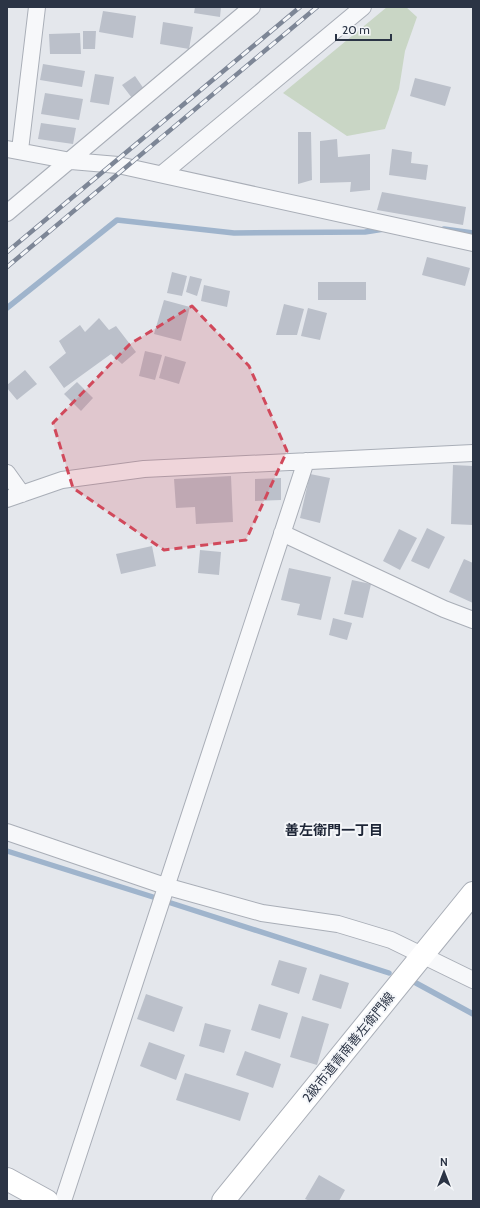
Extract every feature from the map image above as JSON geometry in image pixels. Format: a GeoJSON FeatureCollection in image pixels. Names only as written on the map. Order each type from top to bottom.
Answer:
{"type":"FeatureCollection","features":[{"type":"Feature","properties":{"kind":"street"},"geometry":{"type":"LineString","coordinates":[[36,7],[14,149],[71,161],[118,165],[162,174],[473,243]]}},
{"type":"Feature","properties":{"kind":"street"},"geometry":{"type":"LineString","coordinates":[[7,214],[252,7]]}},
{"type":"Feature","properties":{"kind":"street"},"geometry":{"type":"LineString","coordinates":[[162,174],[363,7]]}},
{"type":"Feature","properties":{"kind":"street"},"geometry":{"type":"LineString","coordinates":[[7,473],[14,496],[62,480],[144,469],[473,453]]}},
{"type":"Feature","properties":{"kind":"street"},"geometry":{"type":"LineString","coordinates":[[63,1201],[165,886],[306,461]]}},
{"type":"Feature","properties":{"kind":"street"},"geometry":{"type":"LineString","coordinates":[[282,533],[444,609],[473,620]]}},
{"type":"Feature","properties":{"kind":"street"},"geometry":{"type":"LineString","coordinates":[[7,832],[165,886],[262,913],[338,924],[392,940],[473,980]]}},
{"type":"Feature","properties":{"kind":"street","name":"2級市道青南善左衛門線"},"geometry":{"type":"LineString","coordinates":[[223,1201],[473,893]]}},
{"type":"Feature","properties":{"kind":"street"},"geometry":{"type":"LineString","coordinates":[[7,1179],[47,1201]]}},
{"type":"Feature","properties":{"kind":"highlighted area"},"geometry":{"type":"Polygon","coordinates":[[[192,306],[249,366],[287,451],[246,540],[164,550],[73,488],[53,423],[130,344],[192,306]]]}},
{"type":"Feature","properties":{"kind":"green space"},"geometry":{"type":"Polygon","coordinates":[[[387,7],[406,7],[417,17],[405,51],[399,89],[385,129],[347,136],[283,93],[387,7]]]}},
{"type":"Feature","properties":{"kind":"building"},"geometry":{"type":"Polygon","coordinates":[[[195,7],[221,7],[220,17],[194,13],[195,7]]]}},
{"type":"Feature","properties":{"kind":"building"},"geometry":{"type":"Polygon","coordinates":[[[103,11],[136,16],[133,38],[99,32],[103,11]]]}},
{"type":"Feature","properties":{"kind":"building"},"geometry":{"type":"Polygon","coordinates":[[[163,22],[193,27],[189,49],[160,44],[163,22]]]}},
{"type":"Feature","properties":{"kind":"building"},"geometry":{"type":"Polygon","coordinates":[[[83,31],[96,31],[95,49],[83,49],[83,31]]]}},
{"type":"Feature","properties":{"kind":"building"},"geometry":{"type":"Polygon","coordinates":[[[80,33],[81,54],[50,54],[49,34],[80,33]]]}},
{"type":"Feature","properties":{"kind":"building"},"geometry":{"type":"Polygon","coordinates":[[[43,64],[85,71],[82,87],[40,80],[43,64]]]}},
{"type":"Feature","properties":{"kind":"building"},"geometry":{"type":"Polygon","coordinates":[[[95,74],[114,77],[109,105],[90,102],[95,74]]]}},
{"type":"Feature","properties":{"kind":"building"},"geometry":{"type":"Polygon","coordinates":[[[135,76],[144,89],[132,98],[122,85],[135,76]]]}},
{"type":"Feature","properties":{"kind":"building"},"geometry":{"type":"Polygon","coordinates":[[[415,78],[451,87],[445,106],[410,96],[415,78]]]}},
{"type":"Feature","properties":{"kind":"building"},"geometry":{"type":"Polygon","coordinates":[[[45,93],[83,99],[79,120],[41,114],[45,93]]]}},
{"type":"Feature","properties":{"kind":"building"},"geometry":{"type":"Polygon","coordinates":[[[41,123],[76,128],[73,144],[38,139],[41,123]]]}},
{"type":"Feature","properties":{"kind":"building"},"geometry":{"type":"Polygon","coordinates":[[[298,132],[311,132],[312,180],[298,184],[298,132]]]}},
{"type":"Feature","properties":{"kind":"building"},"geometry":{"type":"Polygon","coordinates":[[[337,139],[338,157],[370,154],[370,190],[350,192],[351,182],[320,183],[320,141],[337,139]]]}},
{"type":"Feature","properties":{"kind":"building"},"geometry":{"type":"Polygon","coordinates":[[[392,149],[412,152],[411,163],[428,165],[426,180],[389,175],[392,149]]]}},
{"type":"Feature","properties":{"kind":"building"},"geometry":{"type":"Polygon","coordinates":[[[382,192],[466,207],[463,225],[377,210],[382,192]]]}},
{"type":"Feature","properties":{"kind":"building"},"geometry":{"type":"Polygon","coordinates":[[[427,257],[470,268],[465,286],[422,275],[427,257]]]}},
{"type":"Feature","properties":{"kind":"building"},"geometry":{"type":"Polygon","coordinates":[[[172,272],[187,276],[182,296],[167,293],[172,272]]]}},
{"type":"Feature","properties":{"kind":"building"},"geometry":{"type":"Polygon","coordinates":[[[190,276],[202,279],[197,296],[186,292],[190,276]]]}},
{"type":"Feature","properties":{"kind":"building"},"geometry":{"type":"Polygon","coordinates":[[[318,282],[366,282],[366,300],[318,300],[318,282]]]}},
{"type":"Feature","properties":{"kind":"building"},"geometry":{"type":"Polygon","coordinates":[[[204,285],[230,291],[227,307],[201,301],[204,285]]]}},
{"type":"Feature","properties":{"kind":"building"},"geometry":{"type":"Polygon","coordinates":[[[164,300],[190,307],[181,341],[154,334],[164,300]]]}},
{"type":"Feature","properties":{"kind":"building"},"geometry":{"type":"Polygon","coordinates":[[[284,304],[304,309],[297,335],[276,335],[284,304]]]}},
{"type":"Feature","properties":{"kind":"building"},"geometry":{"type":"Polygon","coordinates":[[[308,308],[327,313],[320,340],[301,336],[308,308]]]}},
{"type":"Feature","properties":{"kind":"building"},"geometry":{"type":"Polygon","coordinates":[[[99,318],[109,330],[116,326],[136,352],[122,364],[111,354],[64,388],[49,367],[66,353],[59,341],[80,325],[85,332],[99,318]]]}},
{"type":"Feature","properties":{"kind":"building"},"geometry":{"type":"Polygon","coordinates":[[[145,351],[162,355],[155,380],[139,376],[145,351]]]}},
{"type":"Feature","properties":{"kind":"building"},"geometry":{"type":"Polygon","coordinates":[[[165,356],[186,362],[179,384],[159,378],[165,356]]]}},
{"type":"Feature","properties":{"kind":"building"},"geometry":{"type":"Polygon","coordinates":[[[25,370],[37,384],[17,400],[7,388],[7,385],[25,370]]]}},
{"type":"Feature","properties":{"kind":"building"},"geometry":{"type":"Polygon","coordinates":[[[77,382],[93,398],[81,411],[64,394],[77,382]]]}},
{"type":"Feature","properties":{"kind":"building"},"geometry":{"type":"Polygon","coordinates":[[[453,465],[473,466],[473,525],[451,524],[453,465]]]}},
{"type":"Feature","properties":{"kind":"building"},"geometry":{"type":"Polygon","coordinates":[[[310,474],[330,478],[320,523],[300,518],[310,474]]]}},
{"type":"Feature","properties":{"kind":"building"},"geometry":{"type":"Polygon","coordinates":[[[231,476],[233,522],[196,524],[195,507],[176,508],[174,479],[231,476]]]}},
{"type":"Feature","properties":{"kind":"building"},"geometry":{"type":"Polygon","coordinates":[[[281,478],[281,500],[255,501],[255,479],[281,478]]]}},
{"type":"Feature","properties":{"kind":"building"},"geometry":{"type":"Polygon","coordinates":[[[427,528],[445,537],[429,569],[411,561],[427,528]]]}},
{"type":"Feature","properties":{"kind":"building"},"geometry":{"type":"Polygon","coordinates":[[[399,529],[417,538],[400,570],[383,561],[399,529]]]}},
{"type":"Feature","properties":{"kind":"building"},"geometry":{"type":"Polygon","coordinates":[[[152,546],[156,566],[121,574],[116,554],[152,546]]]}},
{"type":"Feature","properties":{"kind":"building"},"geometry":{"type":"Polygon","coordinates":[[[200,550],[221,552],[219,575],[198,573],[200,550]]]}},
{"type":"Feature","properties":{"kind":"building"},"geometry":{"type":"Polygon","coordinates":[[[464,559],[473,563],[473,603],[449,592],[464,559]]]}},
{"type":"Feature","properties":{"kind":"building"},"geometry":{"type":"Polygon","coordinates":[[[289,568],[331,577],[321,620],[297,615],[300,604],[281,600],[289,568]]]}},
{"type":"Feature","properties":{"kind":"building"},"geometry":{"type":"Polygon","coordinates":[[[352,580],[371,584],[363,618],[344,614],[352,580]]]}},
{"type":"Feature","properties":{"kind":"building"},"geometry":{"type":"Polygon","coordinates":[[[333,618],[352,623],[347,640],[329,635],[333,618]]]}},
{"type":"Feature","properties":{"kind":"building"},"geometry":{"type":"Polygon","coordinates":[[[279,960],[307,968],[299,994],[271,985],[279,960]]]}},
{"type":"Feature","properties":{"kind":"building"},"geometry":{"type":"Polygon","coordinates":[[[320,974],[349,983],[341,1009],[312,1000],[320,974]]]}},
{"type":"Feature","properties":{"kind":"building"},"geometry":{"type":"Polygon","coordinates":[[[146,994],[183,1007],[174,1032],[137,1019],[146,994]]]}},
{"type":"Feature","properties":{"kind":"building"},"geometry":{"type":"Polygon","coordinates":[[[259,1004],[288,1013],[280,1039],[251,1030],[259,1004]]]}},
{"type":"Feature","properties":{"kind":"building"},"geometry":{"type":"Polygon","coordinates":[[[302,1016],[329,1024],[317,1065],[290,1057],[302,1016]]]}},
{"type":"Feature","properties":{"kind":"building"},"geometry":{"type":"Polygon","coordinates":[[[205,1023],[231,1030],[224,1053],[199,1046],[205,1023]]]}},
{"type":"Feature","properties":{"kind":"building"},"geometry":{"type":"Polygon","coordinates":[[[149,1042],[185,1055],[176,1080],[140,1066],[149,1042]]]}},
{"type":"Feature","properties":{"kind":"building"},"geometry":{"type":"Polygon","coordinates":[[[245,1051],[281,1064],[273,1088],[236,1075],[245,1051]]]}},
{"type":"Feature","properties":{"kind":"building"},"geometry":{"type":"Polygon","coordinates":[[[185,1073],[249,1093],[240,1121],[176,1100],[185,1073]]]}},
{"type":"Feature","properties":{"kind":"building"},"geometry":{"type":"Polygon","coordinates":[[[319,1175],[345,1190],[339,1201],[310,1201],[305,1199],[319,1175]]]}},
{"type":"Feature","properties":{"kind":"waterway"},"geometry":{"type":"LineString","coordinates":[[7,308],[117,220],[234,233],[365,232],[384,229]]}},
{"type":"Feature","properties":{"kind":"waterway"},"geometry":{"type":"LineString","coordinates":[[444,229],[473,233]]}},
{"type":"Feature","properties":{"kind":"waterway"},"geometry":{"type":"LineString","coordinates":[[7,851],[153,897]]}},
{"type":"Feature","properties":{"kind":"waterway"},"geometry":{"type":"LineString","coordinates":[[171,903],[389,973]]}},
{"type":"Feature","properties":{"kind":"waterway"},"geometry":{"type":"LineString","coordinates":[[416,983],[473,1014]]}},
{"type":"Feature","properties":{"kind":"railway"},"geometry":{"type":"LineString","coordinates":[[7,252],[300,7]]}},
{"type":"Feature","properties":{"kind":"railway"},"geometry":{"type":"LineString","coordinates":[[7,267],[317,7]]}},
{"type":"Feature","properties":{"kind":"district","name":"善左衛門一丁目"},"geometry":{"type":"Point","coordinates":[334,830]}}]}
